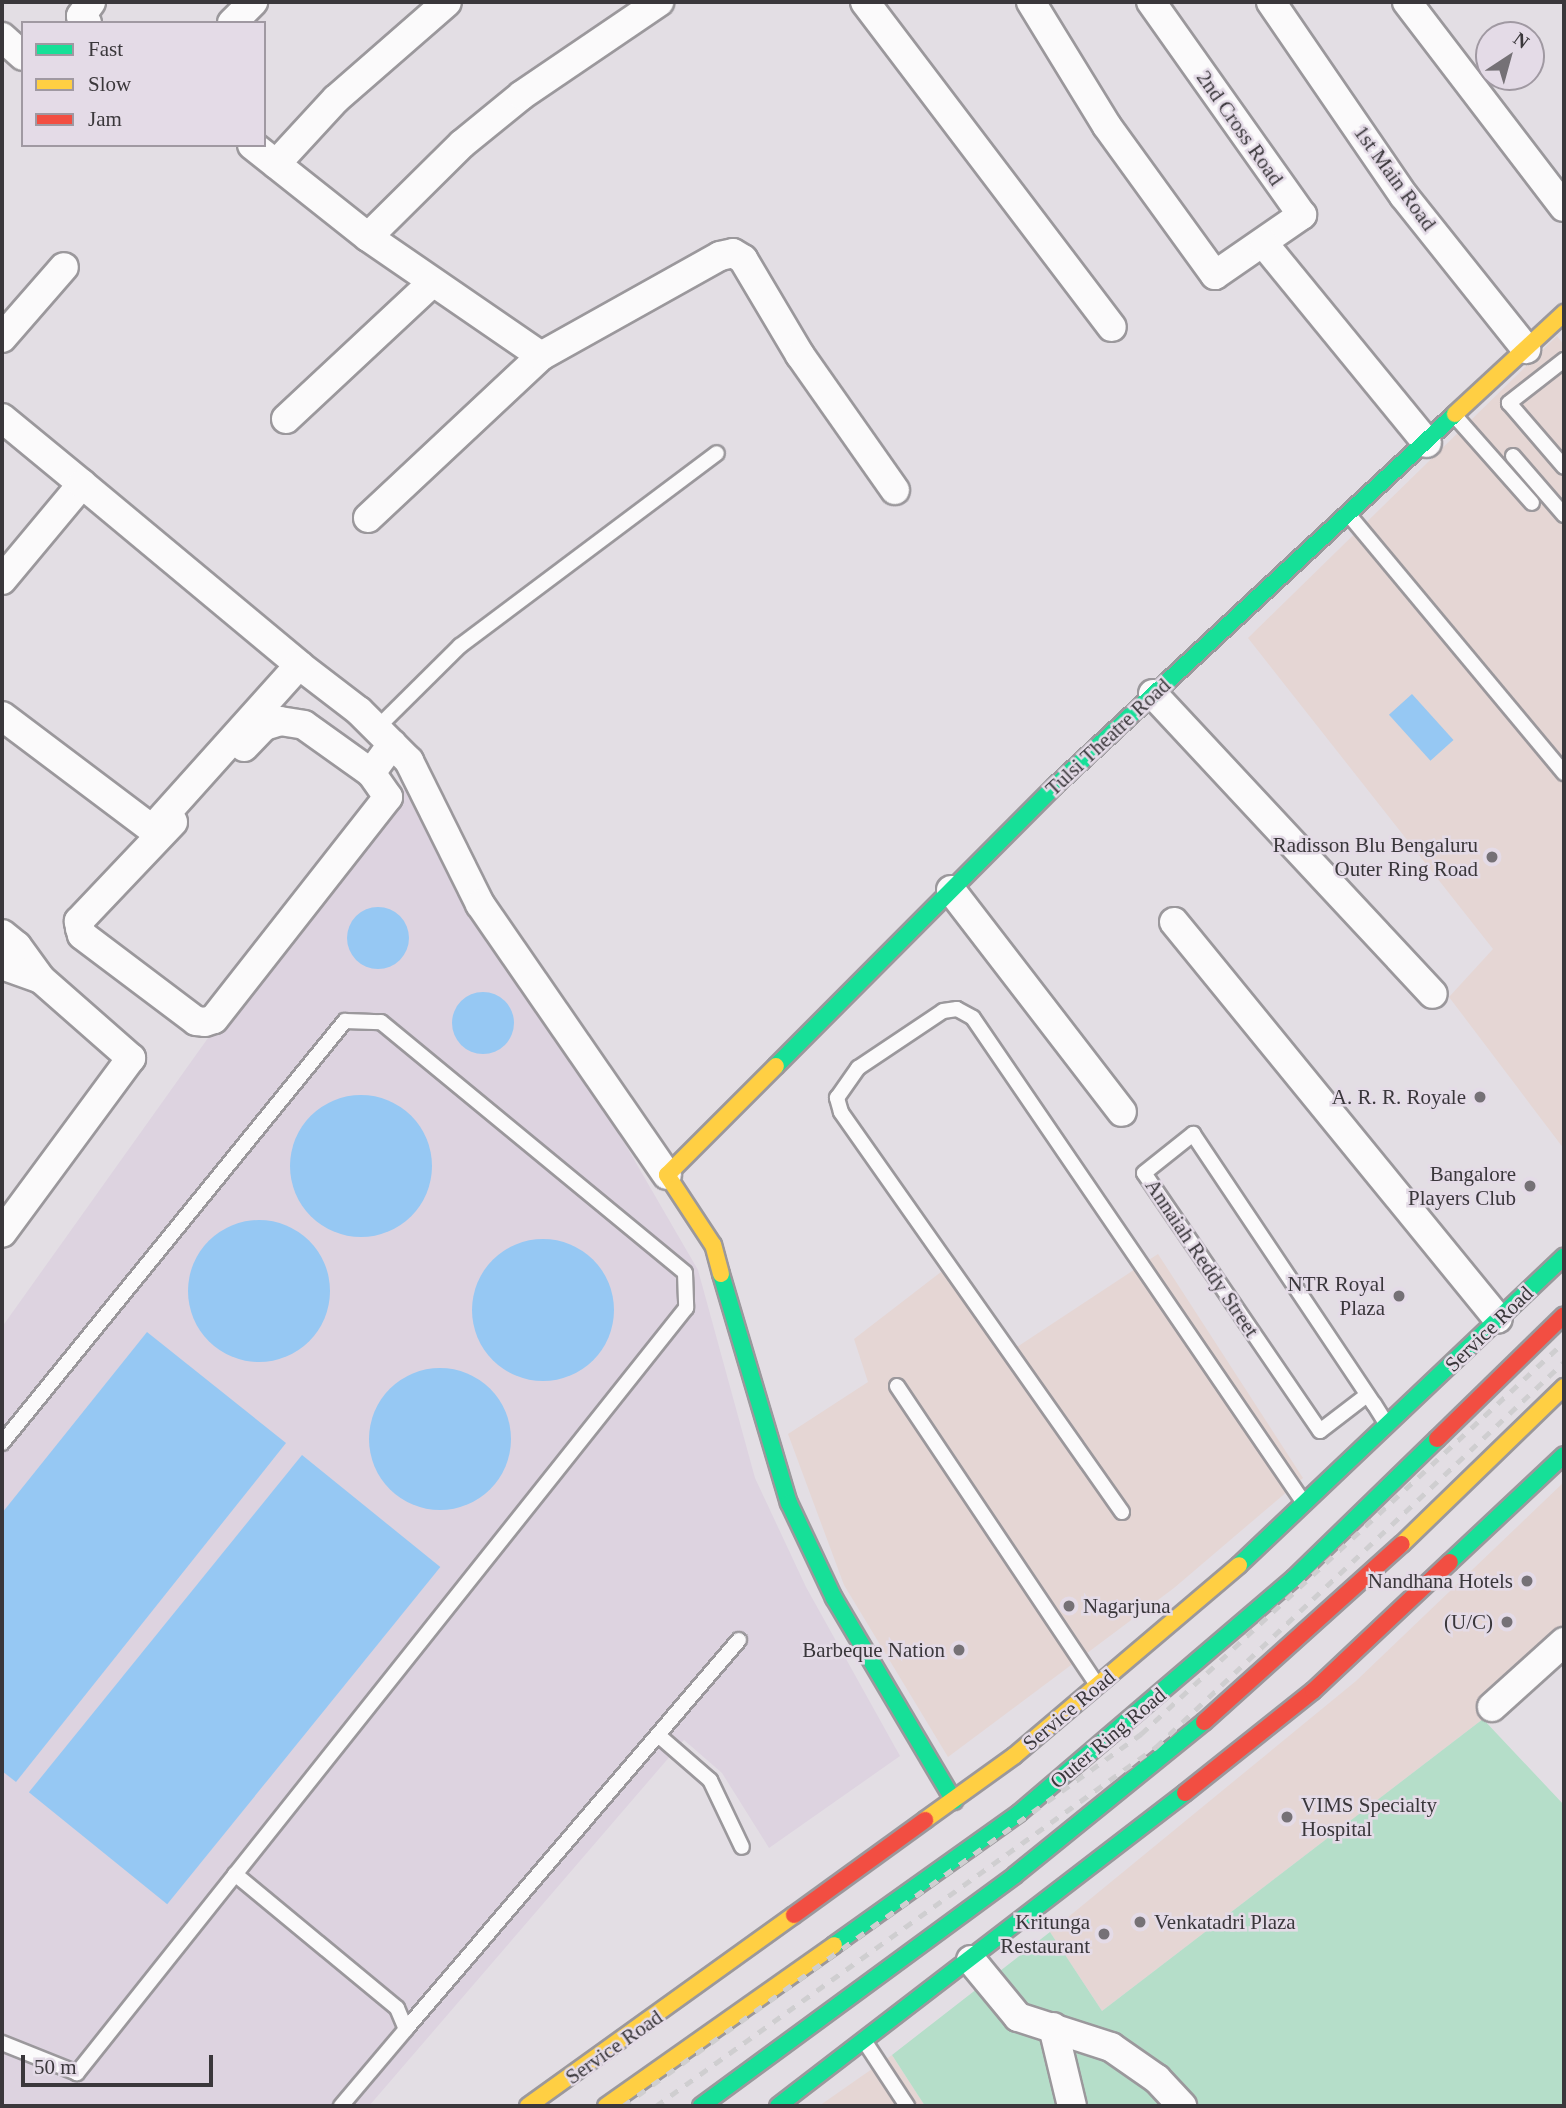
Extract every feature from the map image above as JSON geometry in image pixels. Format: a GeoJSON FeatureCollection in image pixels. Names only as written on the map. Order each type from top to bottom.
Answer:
{"type":"FeatureCollection","features":[{"type":"Feature","properties":{"kind":"main road","name":"Tulsi Theatre Road"},"geometry":{"type":"LineString","coordinates":[[667,1175],[792,1045],[1153,694],[1427,443],[1564,313]]}},
{"type":"Feature","properties":{"kind":"main road"},"geometry":{"type":"LineString","coordinates":[[667,1175],[713,1245],[789,1503],[834,1598],[954,1801]]}},
{"type":"Feature","properties":{"kind":"main road","name":"Service Road"},"geometry":{"type":"LineString","coordinates":[[528,2106],[954,1801],[1098,1686],[1208,1595],[1564,1257]]}},
{"type":"Feature","properties":{"kind":"main road","name":"Outer Ring Road"},"geometry":{"type":"LineString","coordinates":[[606,2106],[1019,1813],[1294,1578],[1564,1315]]}},
{"type":"Feature","properties":{"kind":"main road"},"geometry":{"type":"LineString","coordinates":[[701,2106],[1015,1875],[1188,1737],[1359,1586],[1564,1387]]}},
{"type":"Feature","properties":{"kind":"main road"},"geometry":{"type":"LineString","coordinates":[[778,2106],[805,2092],[864,2041],[1313,1691],[1564,1455]]}},
{"type":"Feature","properties":{"kind":"street"},"geometry":{"type":"LineString","coordinates":[[85,21],[80,16],[91,2]]}},
{"type":"Feature","properties":{"kind":"street"},"geometry":{"type":"LineString","coordinates":[[234,21],[253,2]]}},
{"type":"Feature","properties":{"kind":"street"},"geometry":{"type":"LineString","coordinates":[[276,164],[336,99],[447,2]]}},
{"type":"Feature","properties":{"kind":"street"},"geometry":{"type":"LineString","coordinates":[[368,237],[462,144],[522,95],[660,2]]}},
{"type":"Feature","properties":{"kind":"street"},"geometry":{"type":"LineString","coordinates":[[865,2],[1112,327]]}},
{"type":"Feature","properties":{"kind":"street"},"geometry":{"type":"LineString","coordinates":[[1031,2],[1107,126],[1215,275],[1264,244],[1427,443]]}},
{"type":"Feature","properties":{"kind":"street","name":"2nd Cross Road"},"geometry":{"type":"LineString","coordinates":[[1151,2],[1302,215],[1264,244]]}},
{"type":"Feature","properties":{"kind":"street","name":"1st Main Road"},"geometry":{"type":"LineString","coordinates":[[1271,2],[1405,196],[1527,349]]}},
{"type":"Feature","properties":{"kind":"street"},"geometry":{"type":"LineString","coordinates":[[1407,2],[1564,207]]}},
{"type":"Feature","properties":{"kind":"street"},"geometry":{"type":"LineString","coordinates":[[2,37],[21,54]]}},
{"type":"Feature","properties":{"kind":"street"},"geometry":{"type":"LineString","coordinates":[[255,147],[368,237],[541,356]]}},
{"type":"Feature","properties":{"kind":"street"},"geometry":{"type":"LineString","coordinates":[[368,518],[541,356],[720,256],[733,253],[743,259],[800,355],[895,490]]}},
{"type":"Feature","properties":{"kind":"street"},"geometry":{"type":"LineString","coordinates":[[2,338],[64,267]]}},
{"type":"Feature","properties":{"kind":"street"},"geometry":{"type":"LineString","coordinates":[[286,419],[432,283]]}},
{"type":"Feature","properties":{"kind":"street"},"geometry":{"type":"LineString","coordinates":[[2,418],[384,736],[409,761],[480,904],[667,1175]]}},
{"type":"Feature","properties":{"kind":"street"},"geometry":{"type":"LineString","coordinates":[[2,580],[82,484]]}},
{"type":"Feature","properties":{"kind":"street"},"geometry":{"type":"LineString","coordinates":[[2,716],[152,829],[299,665]]}},
{"type":"Feature","properties":{"kind":"street"},"geometry":{"type":"LineString","coordinates":[[1153,694],[1433,995]]}},
{"type":"Feature","properties":{"kind":"street"},"geometry":{"type":"LineString","coordinates":[[280,720],[304,725],[372,773],[388,797],[214,1019],[196,1021],[82,935],[79,921],[264,726],[280,720]]}},
{"type":"Feature","properties":{"kind":"street"},"geometry":{"type":"LineString","coordinates":[[372,773],[384,736]]}},
{"type":"Feature","properties":{"kind":"street"},"geometry":{"type":"LineString","coordinates":[[951,890],[1122,1112]]}},
{"type":"Feature","properties":{"kind":"street"},"geometry":{"type":"LineString","coordinates":[[1174,922],[1498,1320]]}},
{"type":"Feature","properties":{"kind":"street"},"geometry":{"type":"LineString","coordinates":[[2,1233],[131,1058],[41,979],[5,952]]}},
{"type":"Feature","properties":{"kind":"street"},"geometry":{"type":"LineString","coordinates":[[1492,1707],[1564,1642]]}},
{"type":"Feature","properties":{"kind":"street"},"geometry":{"type":"LineString","coordinates":[[971,1960],[1018,2017],[1111,2048],[1157,2079],[1182,2106]]}},
{"type":"Feature","properties":{"kind":"street"},"geometry":{"type":"LineString","coordinates":[[1053,2027],[1072,2106]]}},
{"type":"Feature","properties":{"kind":"lane"},"geometry":{"type":"LineString","coordinates":[[1564,360],[1509,403],[1564,467]]}},
{"type":"Feature","properties":{"kind":"lane"},"geometry":{"type":"LineString","coordinates":[[1455,416],[1532,503]]}},
{"type":"Feature","properties":{"kind":"lane"},"geometry":{"type":"LineString","coordinates":[[384,736],[460,646],[717,453]]}},
{"type":"Feature","properties":{"kind":"lane"},"geometry":{"type":"LineString","coordinates":[[1513,456],[1564,515]]}},
{"type":"Feature","properties":{"kind":"lane"},"geometry":{"type":"LineString","coordinates":[[1348,514],[1564,773]]}},
{"type":"Feature","properties":{"kind":"lane"},"geometry":{"type":"LineString","coordinates":[[1122,1512],[841,1112],[837,1098],[858,1068],[943,1011],[957,1009],[973,1018],[1305,1504]]}},
{"type":"Feature","properties":{"kind":"lane"},"geometry":{"type":"LineString","coordinates":[[2,1443],[345,1021],[381,1022],[685,1273],[686,1308],[77,2073],[2,2043]]}},
{"type":"Feature","properties":{"kind":"lane","name":"Annaiah Reddy Street"},"geometry":{"type":"LineString","coordinates":[[1367,1395],[1320,1431],[1144,1173],[1192,1134],[1388,1426]]}},
{"type":"Feature","properties":{"kind":"lane"},"geometry":{"type":"LineString","coordinates":[[897,1386],[926,1423],[1098,1686]]}},
{"type":"Feature","properties":{"kind":"lane"},"geometry":{"type":"LineString","coordinates":[[341,2106],[739,1640]]}},
{"type":"Feature","properties":{"kind":"lane"},"geometry":{"type":"LineString","coordinates":[[658,1735],[710,1780],[742,1847]]}},
{"type":"Feature","properties":{"kind":"lane"},"geometry":{"type":"LineString","coordinates":[[235,1874],[397,2008],[406,2029]]}},
{"type":"Feature","properties":{"kind":"lane"},"geometry":{"type":"LineString","coordinates":[[864,2041],[907,2106]]}},
{"type":"Feature","properties":{"kind":"shaded area","name":"Radisson Blu Bengaluru Outer Ring Road"},"geometry":{"type":"Polygon","coordinates":[[[1557,336],[1564,345],[1564,1149],[1449,997],[1493,949],[1248,638],[1557,336]]]}},
{"type":"Feature","properties":{"kind":"shaded area"},"geometry":{"type":"Polygon","coordinates":[[[413,778],[698,1270],[755,1478],[806,1587],[900,1756],[769,1848],[722,1773],[684,1740],[369,2106],[2,2105],[2,1327],[213,1031],[413,778]]]}},
{"type":"Feature","properties":{"kind":"shaded area"},"geometry":{"type":"Polygon","coordinates":[[[1158,1254],[1303,1478],[1174,1588],[948,1757],[844,1585],[788,1434],[868,1382],[854,1339],[950,1265],[1017,1347],[1158,1254]]]}},
{"type":"Feature","properties":{"kind":"shaded area"},"geometry":{"type":"Polygon","coordinates":[[[1564,1482],[1564,1643],[1483,1719],[1102,2011],[1050,1932],[1356,1681],[1564,1482]]]}},
{"type":"Feature","properties":{"kind":"shaded area"},"geometry":{"type":"Polygon","coordinates":[[[892,2055],[925,2106],[819,2106],[892,2055]]]}},
{"type":"Feature","properties":{"kind":"green space"},"geometry":{"type":"Polygon","coordinates":[[[1483,1719],[1564,1805],[1564,2106],[925,2106],[892,2055],[1050,1932],[1102,2011],[1483,1719]]]}},
{"type":"Feature","properties":{"kind":"water"},"geometry":{"type":"Polygon","coordinates":[[[1412,694],[1453,740],[1430,761],[1389,715],[1412,694]]]}},
{"type":"Feature","properties":{"kind":"water"},"geometry":{"type":"Polygon","coordinates":[[[378,907],[400,916],[409,938],[400,960],[378,969],[356,960],[347,938],[356,916],[378,907]]]}},
{"type":"Feature","properties":{"kind":"water"},"geometry":{"type":"Polygon","coordinates":[[[483,992],[505,1001],[514,1023],[505,1045],[483,1054],[461,1045],[452,1023],[461,1001],[483,992]]]}},
{"type":"Feature","properties":{"kind":"water"},"geometry":{"type":"Polygon","coordinates":[[[361,1095],[388,1100],[412,1115],[427,1139],[432,1166],[427,1193],[412,1217],[388,1232],[361,1237],[334,1232],[310,1217],[295,1193],[290,1166],[295,1139],[310,1115],[334,1100],[361,1095]]]}},
{"type":"Feature","properties":{"kind":"water"},"geometry":{"type":"Polygon","coordinates":[[[259,1220],[286,1225],[309,1241],[325,1264],[330,1291],[325,1318],[309,1341],[286,1357],[259,1362],[232,1357],[209,1341],[193,1318],[188,1291],[193,1264],[209,1241],[232,1225],[259,1220]]]}},
{"type":"Feature","properties":{"kind":"water"},"geometry":{"type":"Polygon","coordinates":[[[543,1239],[570,1244],[594,1259],[609,1283],[614,1310],[609,1337],[594,1361],[570,1376],[543,1381],[516,1376],[492,1361],[477,1337],[472,1310],[477,1283],[492,1259],[516,1244],[543,1239]]]}},
{"type":"Feature","properties":{"kind":"water"},"geometry":{"type":"Polygon","coordinates":[[[147,1332],[286,1443],[16,1782],[2,1771],[2,1513],[147,1332]]]}},
{"type":"Feature","properties":{"kind":"water"},"geometry":{"type":"Polygon","coordinates":[[[440,1368],[467,1373],[491,1388],[506,1412],[511,1439],[506,1466],[491,1490],[467,1505],[440,1510],[413,1505],[389,1490],[374,1466],[369,1439],[374,1412],[389,1388],[413,1373],[440,1368]]]}},
{"type":"Feature","properties":{"kind":"water"},"geometry":{"type":"Polygon","coordinates":[[[302,1455],[440,1567],[167,1904],[29,1792],[302,1455]]]}},
{"type":"Feature","properties":{"kind":"railway"},"geometry":{"type":"LineString","coordinates":[[623,2106],[1141,1734],[1564,1342]]}},
{"type":"Feature","properties":{"kind":"railway"},"geometry":{"type":"LineString","coordinates":[[656,2106],[1156,1747],[1564,1362]]}},
{"type":"Feature","properties":{"kind":"traffic: fast"},"geometry":{"type":"LineString","coordinates":[[776,1066],[1055,786],[1455,414]]}},
{"type":"Feature","properties":{"kind":"traffic: fast"},"geometry":{"type":"LineString","coordinates":[[1239,1565],[1564,1257]]}},
{"type":"Feature","properties":{"kind":"traffic: fast"},"geometry":{"type":"LineString","coordinates":[[721,1274],[789,1503],[834,1598],[954,1801]]}},
{"type":"Feature","properties":{"kind":"traffic: fast"},"geometry":{"type":"LineString","coordinates":[[834,1945],[1019,1813],[1294,1578],[1437,1439]]}},
{"type":"Feature","properties":{"kind":"traffic: fast"},"geometry":{"type":"LineString","coordinates":[[1450,1562],[1564,1455]]}},
{"type":"Feature","properties":{"kind":"traffic: fast"},"geometry":{"type":"LineString","coordinates":[[701,2106],[1015,1875],[1204,1722]]}},
{"type":"Feature","properties":{"kind":"traffic: fast"},"geometry":{"type":"LineString","coordinates":[[778,2106],[1185,1793]]}},
{"type":"Feature","properties":{"kind":"traffic: slow"},"geometry":{"type":"LineString","coordinates":[[1455,414],[1564,313]]}},
{"type":"Feature","properties":{"kind":"traffic: slow"},"geometry":{"type":"LineString","coordinates":[[721,1274],[713,1245],[667,1175],[776,1066]]}},
{"type":"Feature","properties":{"kind":"traffic: slow"},"geometry":{"type":"LineString","coordinates":[[1402,1544],[1564,1387]]}},
{"type":"Feature","properties":{"kind":"traffic: slow"},"geometry":{"type":"LineString","coordinates":[[925,1820],[1014,1756],[1239,1565]]}},
{"type":"Feature","properties":{"kind":"traffic: slow"},"geometry":{"type":"LineString","coordinates":[[528,2106],[794,1915]]}},
{"type":"Feature","properties":{"kind":"traffic: slow"},"geometry":{"type":"LineString","coordinates":[[606,2106],[834,1945]]}},
{"type":"Feature","properties":{"kind":"traffic: jam"},"geometry":{"type":"LineString","coordinates":[[1437,1439],[1564,1315]]}},
{"type":"Feature","properties":{"kind":"traffic: jam"},"geometry":{"type":"LineString","coordinates":[[1204,1722],[1402,1544]]}},
{"type":"Feature","properties":{"kind":"traffic: jam"},"geometry":{"type":"LineString","coordinates":[[1185,1793],[1313,1691],[1450,1562]]}},
{"type":"Feature","properties":{"kind":"traffic: jam"},"geometry":{"type":"LineString","coordinates":[[794,1915],[925,1820]]}},
{"type":"Feature","properties":{"kind":"place","name":"Radisson Blu Bengaluru Outer Ring Road"},"geometry":{"type":"Point","coordinates":[1492,857]}},
{"type":"Feature","properties":{"kind":"place","name":"A. R. R. Royale"},"geometry":{"type":"Point","coordinates":[1480,1097]}},
{"type":"Feature","properties":{"kind":"place","name":"Bangalore Players Club"},"geometry":{"type":"Point","coordinates":[1530,1186]}},
{"type":"Feature","properties":{"kind":"place","name":"NTR Royal Plaza"},"geometry":{"type":"Point","coordinates":[1399,1296]}},
{"type":"Feature","properties":{"kind":"place","name":"Nandhana Hotels"},"geometry":{"type":"Point","coordinates":[1527,1581]}},
{"type":"Feature","properties":{"kind":"place","name":"Nagarjuna"},"geometry":{"type":"Point","coordinates":[1069,1606]}},
{"type":"Feature","properties":{"kind":"place","name":"(U/C)"},"geometry":{"type":"Point","coordinates":[1507,1622]}},
{"type":"Feature","properties":{"kind":"place","name":"Barbeque Nation"},"geometry":{"type":"Point","coordinates":[959,1650]}},
{"type":"Feature","properties":{"kind":"place","name":"VIMS Specialty Hospital"},"geometry":{"type":"Point","coordinates":[1287,1817]}},
{"type":"Feature","properties":{"kind":"place","name":"Venkatadri Plaza"},"geometry":{"type":"Point","coordinates":[1140,1922]}},
{"type":"Feature","properties":{"kind":"place","name":"Kritunga Restaurant"},"geometry":{"type":"Point","coordinates":[1104,1934]}}]}
